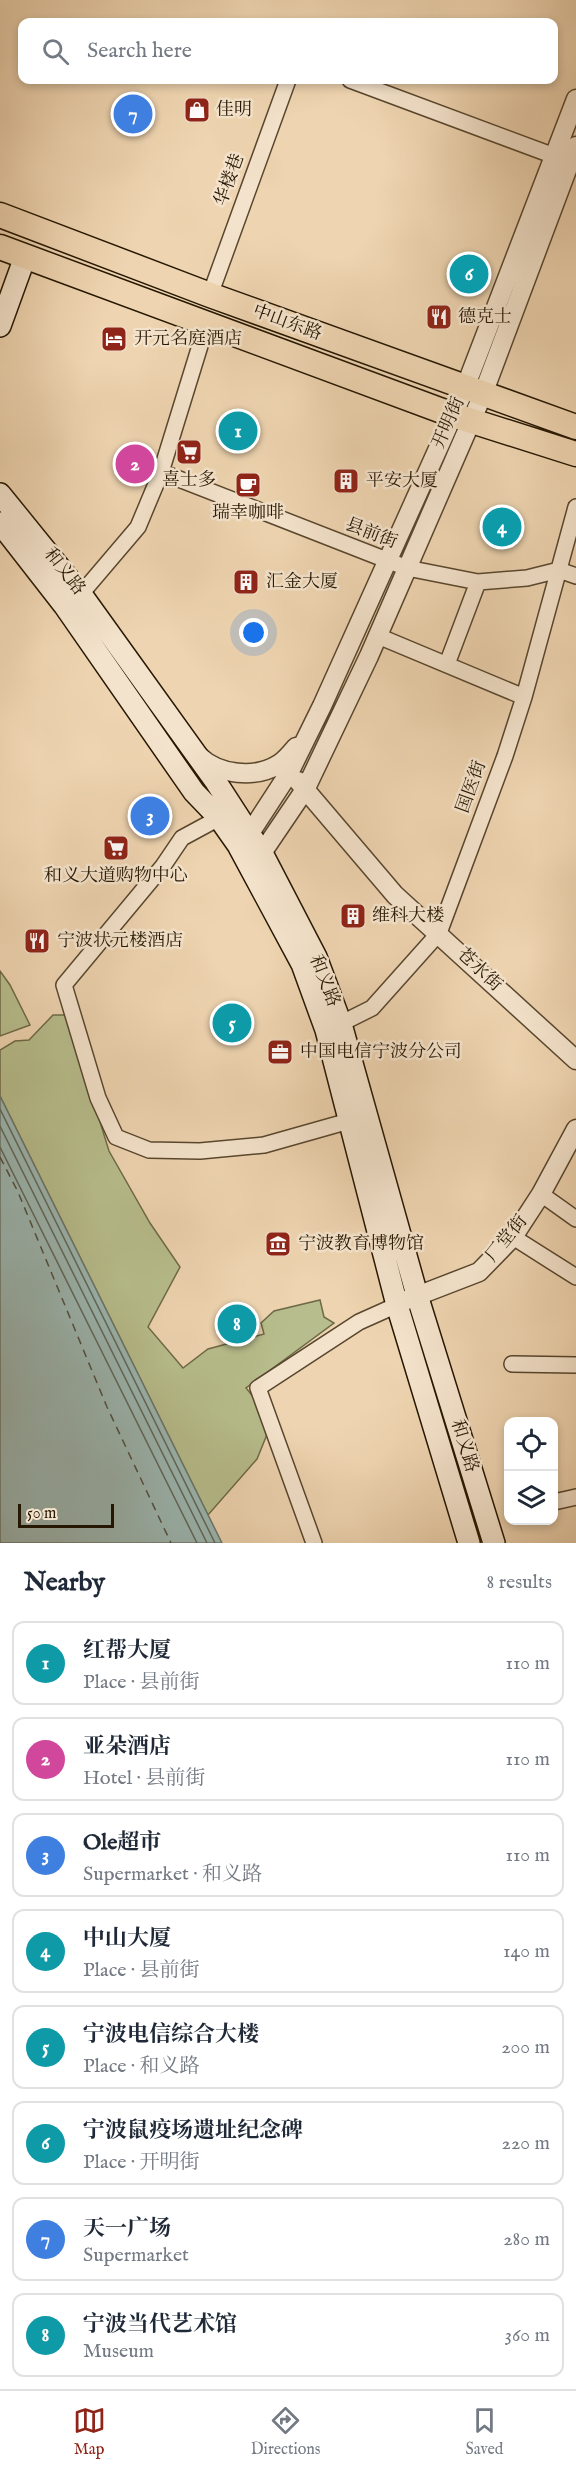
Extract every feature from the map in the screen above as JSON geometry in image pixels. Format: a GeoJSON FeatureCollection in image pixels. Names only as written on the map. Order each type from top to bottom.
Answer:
{"type":"FeatureCollection","features":[{"type":"Feature","properties":{"kind":"main road","name":"中山东路"},"geometry":{"type":"LineString","coordinates":[[0,215],[210,295],[576,427]]}},
{"type":"Feature","properties":{"kind":"main road","name":"中山东路"},"geometry":{"type":"LineString","coordinates":[[0,247],[461,418],[576,454]]}},
{"type":"Feature","properties":{"kind":"main road"},"geometry":{"type":"LineString","coordinates":[[0,326],[25,257]]}},
{"type":"Feature","properties":{"kind":"main road","name":"和义路"},"geometry":{"type":"LineString","coordinates":[[0,494],[81,594],[250,833],[316,957],[333,1027],[494,1543]]}},
{"type":"Feature","properties":{"kind":"main road","name":"和义路"},"geometry":{"type":"LineString","coordinates":[[0,523],[64,605],[194,792],[219,818],[238,845],[333,1027],[349,1121],[398,1305],[469,1543]]}},
{"type":"Feature","properties":{"kind":"street","name":"华楼巷"},"geometry":{"type":"LineString","coordinates":[[210,295],[287,84]]}},
{"type":"Feature","properties":{"kind":"street"},"geometry":{"type":"LineString","coordinates":[[361,84],[569,157]]}},
{"type":"Feature","properties":{"kind":"street","name":"开明街"},"geometry":{"type":"LineString","coordinates":[[250,833],[289,773],[387,562],[474,391],[569,157],[576,99]]}},
{"type":"Feature","properties":{"kind":"street"},"geometry":{"type":"LineString","coordinates":[[81,594],[138,527],[161,472],[207,323]]}},
{"type":"Feature","properties":{"kind":"street","name":"开明街"},"geometry":{"type":"LineString","coordinates":[[262,854],[306,788],[378,636],[407,568],[461,418]]}},
{"type":"Feature","properties":{"kind":"street","name":"县前街"},"geometry":{"type":"LineString","coordinates":[[161,472],[407,568],[478,582],[527,578],[559,570]]}},
{"type":"Feature","properties":{"kind":"street","name":"国医街"},"geometry":{"type":"LineString","coordinates":[[333,1027],[372,1008],[439,933],[505,756],[524,697],[576,507]]}},
{"type":"Feature","properties":{"kind":"street"},"geometry":{"type":"LineString","coordinates":[[559,570],[576,576]]}},
{"type":"Feature","properties":{"kind":"street"},"geometry":{"type":"LineString","coordinates":[[447,664],[478,582]]}},
{"type":"Feature","properties":{"kind":"street"},"geometry":{"type":"LineString","coordinates":[[378,636],[524,697]]}},
{"type":"Feature","properties":{"kind":"street"},"geometry":{"type":"LineString","coordinates":[[195,753],[208,765],[229,772],[257,773],[279,764],[308,735]]}},
{"type":"Feature","properties":{"kind":"street","name":"苍水街"},"geometry":{"type":"LineString","coordinates":[[289,773],[306,788],[395,895],[576,1059]]}},
{"type":"Feature","properties":{"kind":"street"},"geometry":{"type":"LineString","coordinates":[[219,818],[182,838],[163,866],[64,985],[98,1098],[116,1137],[149,1150],[200,1151],[264,1145],[349,1121]]}},
{"type":"Feature","properties":{"kind":"street","name":"厂堂街"},"geometry":{"type":"LineString","coordinates":[[398,1305],[417,1295],[478,1272],[513,1237],[574,1136]]}},
{"type":"Feature","properties":{"kind":"street"},"geometry":{"type":"LineString","coordinates":[[541,1194],[576,1219]]}},
{"type":"Feature","properties":{"kind":"street"},"geometry":{"type":"LineString","coordinates":[[513,1237],[576,1277]]}},
{"type":"Feature","properties":{"kind":"street"},"geometry":{"type":"LineString","coordinates":[[314,1543],[258,1389],[359,1322],[398,1305]]}},
{"type":"Feature","properties":{"kind":"street"},"geometry":{"type":"LineString","coordinates":[[512,1364],[576,1365]]}},
{"type":"Feature","properties":{"kind":"street"},"geometry":{"type":"LineString","coordinates":[[558,1501],[576,1497]]}},
{"type":"Feature","properties":{"kind":"green space"},"geometry":{"type":"Polygon","coordinates":[[[0,971],[10,985],[30,1025],[0,1036],[0,971]]]}},
{"type":"Feature","properties":{"kind":"green space"},"geometry":{"type":"Polygon","coordinates":[[[53,1015],[67,1015],[109,1151],[150,1223],[180,1267],[148,1327],[183,1368],[208,1349],[264,1334],[261,1323],[274,1311],[320,1300],[324,1317],[334,1323],[246,1388],[264,1410],[268,1432],[257,1459],[208,1515],[0,1096],[0,1050],[15,1041],[29,1040],[53,1015]]]}},
{"type":"Feature","properties":{"kind":"water"},"geometry":{"type":"Polygon","coordinates":[[[0,1096],[222,1543],[0,1543],[0,1096]]]}},
{"type":"Feature","properties":{"kind":"ferry route"},"geometry":{"type":"LineString","coordinates":[[0,1157],[18,1192],[107,1407],[171,1543]]}},
{"type":"Feature","properties":{"kind":"place","name":"佳明"},"geometry":{"type":"Point","coordinates":[197,110]}},
{"type":"Feature","properties":{"kind":"place","name":"天一广场"},"geometry":{"type":"Point","coordinates":[133,114]}},
{"type":"Feature","properties":{"kind":"place","name":"宁波鼠疫场遗址纪念碑"},"geometry":{"type":"Point","coordinates":[469,274]}},
{"type":"Feature","properties":{"kind":"place","name":"德克士"},"geometry":{"type":"Point","coordinates":[439,317]}},
{"type":"Feature","properties":{"kind":"place","name":"开元名庭酒店"},"geometry":{"type":"Point","coordinates":[114,339]}},
{"type":"Feature","properties":{"kind":"place","name":"红帮大厦"},"geometry":{"type":"Point","coordinates":[238,431]}},
{"type":"Feature","properties":{"kind":"place","name":"喜士多"},"geometry":{"type":"Point","coordinates":[189,452]}},
{"type":"Feature","properties":{"kind":"place","name":"亚朵酒店"},"geometry":{"type":"Point","coordinates":[135,464]}},
{"type":"Feature","properties":{"kind":"place","name":"平安大厦"},"geometry":{"type":"Point","coordinates":[346,481]}},
{"type":"Feature","properties":{"kind":"place","name":"瑞幸咖啡"},"geometry":{"type":"Point","coordinates":[248,485]}},
{"type":"Feature","properties":{"kind":"place","name":"中山大厦"},"geometry":{"type":"Point","coordinates":[502,527]}},
{"type":"Feature","properties":{"kind":"place","name":"汇金大厦"},"geometry":{"type":"Point","coordinates":[246,582]}},
{"type":"Feature","properties":{"kind":"place","name":"Ole超市"},"geometry":{"type":"Point","coordinates":[150,816]}},
{"type":"Feature","properties":{"kind":"place","name":"和义大道购物中心"},"geometry":{"type":"Point","coordinates":[116,848]}},
{"type":"Feature","properties":{"kind":"place","name":"维科大楼"},"geometry":{"type":"Point","coordinates":[353,916]}},
{"type":"Feature","properties":{"kind":"place","name":"宁波状元楼酒店"},"geometry":{"type":"Point","coordinates":[37,941]}},
{"type":"Feature","properties":{"kind":"place","name":"宁波电信综合大楼"},"geometry":{"type":"Point","coordinates":[232,1023]}},
{"type":"Feature","properties":{"kind":"place","name":"中国电信宁波分公司"},"geometry":{"type":"Point","coordinates":[280,1052]}},
{"type":"Feature","properties":{"kind":"place","name":"宁波教育博物馆"},"geometry":{"type":"Point","coordinates":[278,1244]}},
{"type":"Feature","properties":{"kind":"place","name":"宁波当代艺术馆"},"geometry":{"type":"Point","coordinates":[237,1324]}}]}
